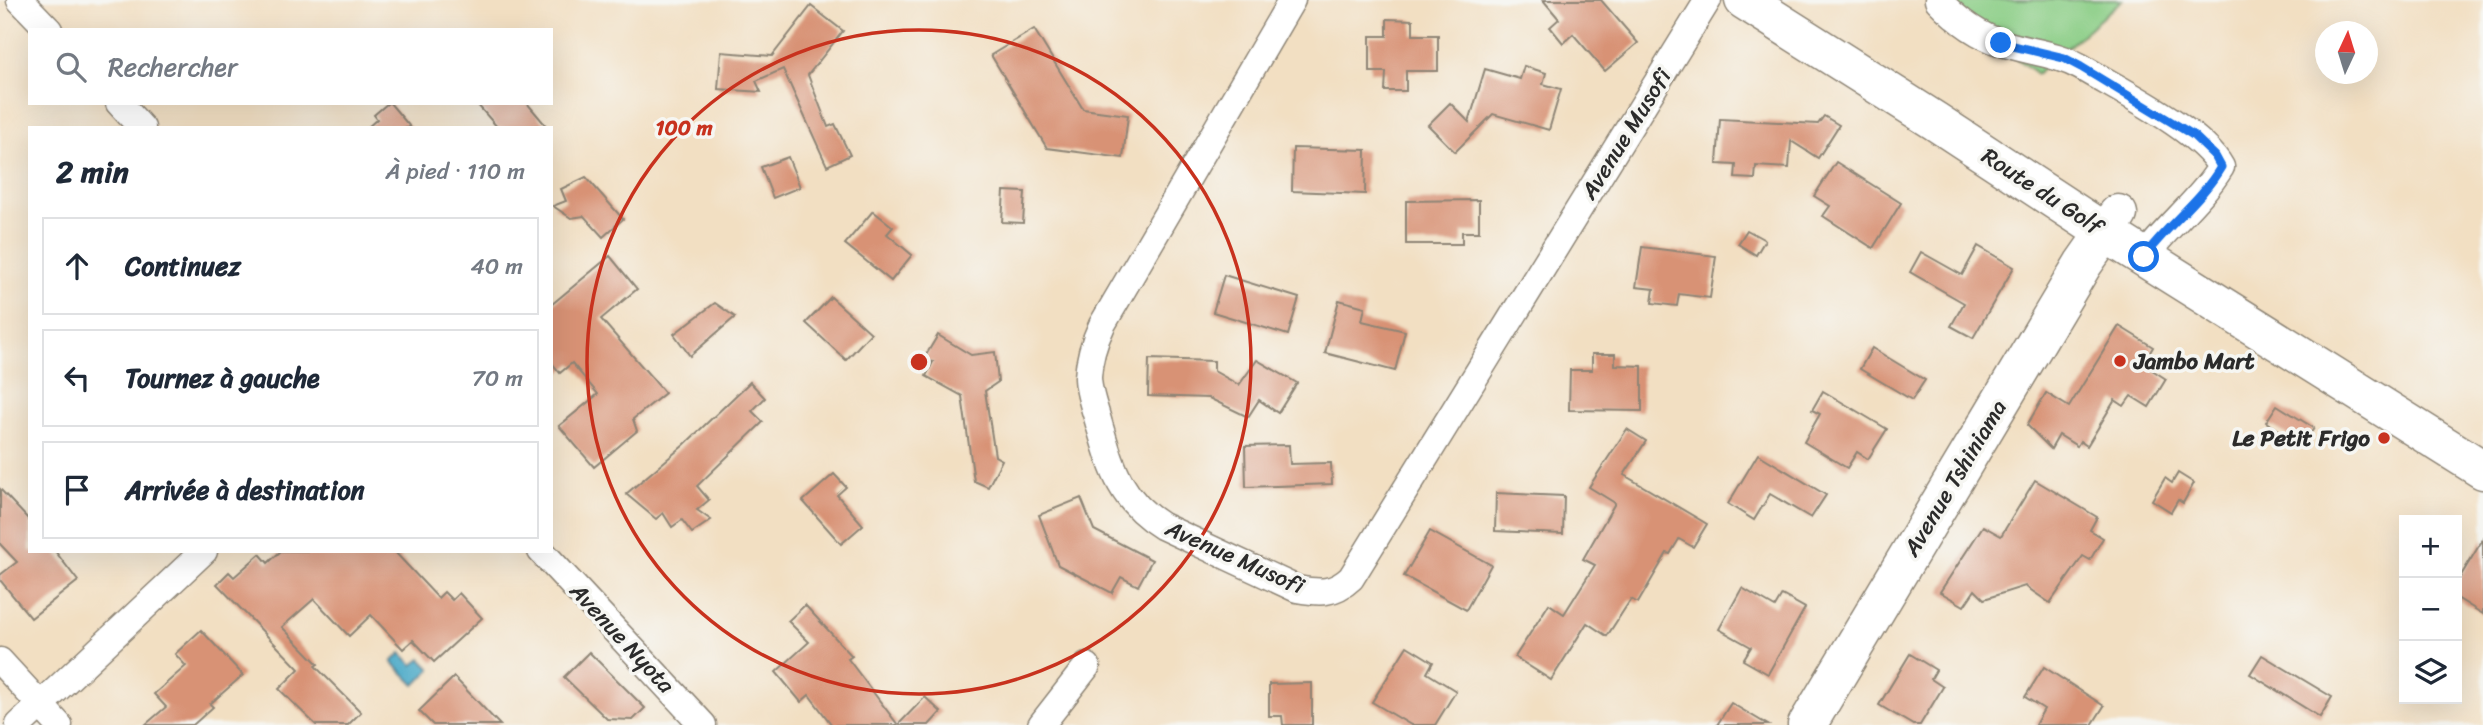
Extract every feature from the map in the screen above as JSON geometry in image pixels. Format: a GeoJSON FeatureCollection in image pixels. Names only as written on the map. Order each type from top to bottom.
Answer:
{"type":"FeatureCollection","features":[{"type":"Feature","properties":{"kind":"main road","name":"Route du Golf"},"geometry":{"type":"LineString","coordinates":[[1744,0],[1935,121],[2151,248],[2483,470]]}},
{"type":"Feature","properties":{"kind":"main road"},"geometry":{"type":"LineString","coordinates":[[1786,0],[2111,223]]}},
{"type":"Feature","properties":{"kind":"main road","name":"Avenue Tshiniama"},"geometry":{"type":"LineString","coordinates":[[1807,725],[2083,264],[2111,223]]}},
{"type":"Feature","properties":{"kind":"main road"},"geometry":{"type":"LineString","coordinates":[[2151,248],[2483,443]]}},
{"type":"Feature","properties":{"kind":"street"},"geometry":{"type":"LineString","coordinates":[[20,0],[47,28]]}},
{"type":"Feature","properties":{"kind":"street","name":"Avenue Musofi"},"geometry":{"type":"LineString","coordinates":[[1292,0],[1102,325],[1090,358],[1088,380],[1112,468],[1130,499],[1147,517],[1297,589],[1319,593],[1334,591],[1351,578],[1708,0]]}},
{"type":"Feature","properties":{"kind":"street"},"geometry":{"type":"LineString","coordinates":[[1938,0],[1956,19],[1978,33],[2001,43],[2064,58],[2081,67],[2193,135],[2215,156],[2221,167],[2213,180],[2151,248]]}},
{"type":"Feature","properties":{"kind":"street"},"geometry":{"type":"LineString","coordinates":[[120,105],[140,126]]}},
{"type":"Feature","properties":{"kind":"street"},"geometry":{"type":"LineString","coordinates":[[19,725],[202,553]]}},
{"type":"Feature","properties":{"kind":"street","name":"Avenue Nyota"},"geometry":{"type":"LineString","coordinates":[[543,553],[703,725]]}},
{"type":"Feature","properties":{"kind":"street"},"geometry":{"type":"LineString","coordinates":[[0,661],[59,725]]}},
{"type":"Feature","properties":{"kind":"street"},"geometry":{"type":"LineString","coordinates":[[1041,725],[1087,666]]}},
{"type":"Feature","properties":{"kind":"green space"},"geometry":{"type":"Polygon","coordinates":[[[1939,0],[2122,0],[2037,74],[1939,0]]]}},
{"type":"Feature","properties":{"kind":"water"},"geometry":{"type":"Polygon","coordinates":[[[401,653],[413,665],[421,659],[431,669],[415,685],[392,662],[401,653]]]}},
{"type":"Feature","properties":{"kind":"building"},"geometry":{"type":"Polygon","coordinates":[[[1543,0],[1601,0],[1638,43],[1605,71],[1573,34],[1563,43],[1550,27],[1559,19],[1543,0]]]}},
{"type":"Feature","properties":{"kind":"building"},"geometry":{"type":"Polygon","coordinates":[[[811,6],[843,31],[808,75],[828,127],[835,124],[850,155],[827,166],[783,69],[756,81],[761,92],[718,89],[721,52],[772,56],[811,6]]]}},
{"type":"Feature","properties":{"kind":"building"},"geometry":{"type":"Polygon","coordinates":[[[1387,19],[1413,20],[1413,35],[1438,35],[1438,71],[1406,71],[1406,91],[1385,91],[1386,72],[1370,72],[1370,36],[1387,36],[1387,19]]]}},
{"type":"Feature","properties":{"kind":"building"},"geometry":{"type":"Polygon","coordinates":[[[1034,29],[1083,109],[1128,115],[1123,158],[1047,148],[991,55],[1034,29]]]}},
{"type":"Feature","properties":{"kind":"building"},"geometry":{"type":"Polygon","coordinates":[[[1524,66],[1546,73],[1543,84],[1561,89],[1549,130],[1493,114],[1455,152],[1428,125],[1450,103],[1469,122],[1485,69],[1520,79],[1524,66]]]}},
{"type":"Feature","properties":{"kind":"building"},"geometry":{"type":"Polygon","coordinates":[[[386,105],[392,105],[409,126],[369,126],[377,119],[374,115],[386,105]]]}},
{"type":"Feature","properties":{"kind":"building"},"geometry":{"type":"Polygon","coordinates":[[[478,105],[529,105],[546,126],[496,126],[478,105]]]}},
{"type":"Feature","properties":{"kind":"building"},"geometry":{"type":"Polygon","coordinates":[[[1824,116],[1839,125],[1818,158],[1791,141],[1789,168],[1756,166],[1755,179],[1735,178],[1736,165],[1717,164],[1720,119],[1818,124],[1824,116]]]}},
{"type":"Feature","properties":{"kind":"building"},"geometry":{"type":"Polygon","coordinates":[[[1293,148],[1366,150],[1365,194],[1292,191],[1293,148]]]}},
{"type":"Feature","properties":{"kind":"building"},"geometry":{"type":"Polygon","coordinates":[[[788,157],[800,187],[773,198],[761,167],[788,157]]]}},
{"type":"Feature","properties":{"kind":"building"},"geometry":{"type":"Polygon","coordinates":[[[1836,162],[1901,203],[1873,248],[1823,216],[1830,206],[1814,196],[1836,162]]]}},
{"type":"Feature","properties":{"kind":"building"},"geometry":{"type":"Polygon","coordinates":[[[586,177],[623,219],[603,237],[584,216],[571,218],[553,206],[566,201],[561,189],[586,177]]]}},
{"type":"Feature","properties":{"kind":"building"},"geometry":{"type":"Polygon","coordinates":[[[1004,191],[1025,192],[1023,223],[1002,222],[1004,191]]]}},
{"type":"Feature","properties":{"kind":"building"},"geometry":{"type":"Polygon","coordinates":[[[1479,200],[1479,232],[1462,232],[1462,244],[1406,244],[1406,201],[1479,200]]]}},
{"type":"Feature","properties":{"kind":"building"},"geometry":{"type":"Polygon","coordinates":[[[873,211],[893,227],[887,234],[912,255],[891,281],[845,244],[873,211]]]}},
{"type":"Feature","properties":{"kind":"building"},"geometry":{"type":"Polygon","coordinates":[[[1747,230],[1765,240],[1756,255],[1738,244],[1747,230]]]}},
{"type":"Feature","properties":{"kind":"building"},"geometry":{"type":"Polygon","coordinates":[[[1978,246],[2014,267],[1973,338],[1951,326],[1964,303],[1910,272],[1921,252],[1962,275],[1978,246]]]}},
{"type":"Feature","properties":{"kind":"building"},"geometry":{"type":"Polygon","coordinates":[[[1642,247],[1716,256],[1710,298],[1679,294],[1677,306],[1652,303],[1654,289],[1636,287],[1642,247]]]}},
{"type":"Feature","properties":{"kind":"building"},"geometry":{"type":"Polygon","coordinates":[[[610,256],[637,289],[601,319],[665,393],[633,419],[637,431],[594,467],[559,426],[598,394],[572,363],[560,373],[553,364],[553,303],[610,256]]]}},
{"type":"Feature","properties":{"kind":"building"},"geometry":{"type":"Polygon","coordinates":[[[1224,275],[1299,298],[1288,335],[1213,312],[1224,275]]]}},
{"type":"Feature","properties":{"kind":"building"},"geometry":{"type":"Polygon","coordinates":[[[831,297],[871,333],[846,360],[806,323],[831,297]]]}},
{"type":"Feature","properties":{"kind":"building"},"geometry":{"type":"Polygon","coordinates":[[[1339,300],[1365,307],[1362,321],[1405,331],[1395,371],[1325,353],[1339,300]]]}},
{"type":"Feature","properties":{"kind":"building"},"geometry":{"type":"Polygon","coordinates":[[[715,303],[735,317],[690,356],[674,334],[715,303]]]}},
{"type":"Feature","properties":{"kind":"building"},"geometry":{"type":"Polygon","coordinates":[[[2119,326],[2153,347],[2143,364],[2166,379],[2149,407],[2131,396],[2124,406],[2115,400],[2087,446],[2080,441],[2077,446],[2059,435],[2051,449],[2027,425],[2046,393],[2069,407],[2119,326]]]}},
{"type":"Feature","properties":{"kind":"building"},"geometry":{"type":"Polygon","coordinates":[[[938,335],[971,355],[995,352],[998,382],[985,391],[995,456],[1002,460],[988,487],[974,481],[962,396],[926,376],[933,362],[923,360],[938,335]]]}},
{"type":"Feature","properties":{"kind":"building"},"geometry":{"type":"Polygon","coordinates":[[[1872,348],[1925,380],[1912,400],[1860,369],[1872,348]]]}},
{"type":"Feature","properties":{"kind":"building"},"geometry":{"type":"Polygon","coordinates":[[[1592,354],[1615,354],[1615,365],[1642,366],[1642,411],[1569,410],[1570,370],[1592,370],[1592,354]]]}},
{"type":"Feature","properties":{"kind":"building"},"geometry":{"type":"Polygon","coordinates":[[[1149,359],[1214,361],[1214,371],[1239,385],[1257,360],[1297,383],[1278,413],[1259,400],[1248,417],[1209,398],[1148,396],[1149,359]]]}},
{"type":"Feature","properties":{"kind":"building"},"geometry":{"type":"Polygon","coordinates":[[[750,382],[765,398],[752,411],[763,422],[697,486],[709,500],[697,510],[711,520],[692,533],[682,520],[672,527],[663,513],[656,519],[626,494],[684,445],[750,382]]]}},
{"type":"Feature","properties":{"kind":"building"},"geometry":{"type":"Polygon","coordinates":[[[1823,391],[1887,429],[1868,459],[1857,452],[1847,468],[1804,442],[1820,414],[1812,410],[1823,391]]]}},
{"type":"Feature","properties":{"kind":"building"},"geometry":{"type":"Polygon","coordinates":[[[2277,405],[2314,428],[2303,445],[2266,422],[2277,405]]]}},
{"type":"Feature","properties":{"kind":"building"},"geometry":{"type":"Polygon","coordinates":[[[1627,429],[1646,441],[1624,475],[1707,524],[1693,547],[1679,539],[1670,554],[1667,553],[1638,603],[1631,599],[1607,636],[1587,623],[1551,680],[1515,657],[1549,604],[1564,614],[1595,565],[1583,559],[1615,503],[1589,487],[1627,429]]]}},
{"type":"Feature","properties":{"kind":"building"},"geometry":{"type":"Polygon","coordinates":[[[1289,445],[1290,464],[1331,463],[1332,484],[1246,487],[1245,446],[1289,445]]]}},
{"type":"Feature","properties":{"kind":"building"},"geometry":{"type":"Polygon","coordinates":[[[1758,454],[1826,495],[1811,518],[1770,494],[1754,520],[1728,504],[1758,454]]]}},
{"type":"Feature","properties":{"kind":"building"},"geometry":{"type":"Polygon","coordinates":[[[2178,473],[2194,483],[2183,503],[2178,500],[2171,512],[2152,500],[2165,478],[2172,483],[2178,473]]]}},
{"type":"Feature","properties":{"kind":"building"},"geometry":{"type":"Polygon","coordinates":[[[834,474],[846,487],[837,495],[863,525],[841,544],[803,501],[834,474]]]}},
{"type":"Feature","properties":{"kind":"building"},"geometry":{"type":"Polygon","coordinates":[[[2035,480],[2097,517],[2090,530],[2103,538],[2090,560],[2083,556],[2050,603],[2025,586],[1984,599],[1975,590],[1964,606],[1940,592],[1983,526],[2001,536],[2035,480]]]}},
{"type":"Feature","properties":{"kind":"building"},"geometry":{"type":"Polygon","coordinates":[[[0,489],[28,519],[28,553],[57,553],[78,581],[31,618],[0,580],[0,575],[17,562],[0,544],[0,489]]]}},
{"type":"Feature","properties":{"kind":"building"},"geometry":{"type":"Polygon","coordinates":[[[1496,493],[1564,496],[1563,534],[1495,531],[1496,493]]]}},
{"type":"Feature","properties":{"kind":"building"},"geometry":{"type":"Polygon","coordinates":[[[1081,498],[1094,530],[1152,560],[1138,586],[1121,577],[1112,593],[1058,565],[1039,515],[1081,498]]]}},
{"type":"Feature","properties":{"kind":"building"},"geometry":{"type":"Polygon","coordinates":[[[1430,531],[1491,565],[1466,610],[1404,576],[1430,531]]]}},
{"type":"Feature","properties":{"kind":"building"},"geometry":{"type":"Polygon","coordinates":[[[2483,539],[2483,614],[2462,601],[2462,574],[2483,539]]]}},
{"type":"Feature","properties":{"kind":"building"},"geometry":{"type":"Polygon","coordinates":[[[279,553],[396,553],[438,598],[444,592],[452,600],[459,593],[482,618],[434,662],[413,640],[403,649],[371,615],[349,636],[314,599],[282,627],[318,664],[315,666],[361,712],[348,725],[316,725],[279,689],[299,669],[217,584],[229,572],[234,577],[260,554],[268,563],[279,553]]]}},
{"type":"Feature","properties":{"kind":"building"},"geometry":{"type":"Polygon","coordinates":[[[1742,588],[1775,607],[1782,595],[1805,608],[1768,674],[1743,660],[1751,647],[1719,629],[1742,588]]]}},
{"type":"Feature","properties":{"kind":"building"},"geometry":{"type":"Polygon","coordinates":[[[805,605],[852,656],[848,659],[898,725],[832,725],[809,695],[801,702],[776,672],[809,642],[788,621],[805,605]]]}},
{"type":"Feature","properties":{"kind":"building"},"geometry":{"type":"Polygon","coordinates":[[[201,630],[243,675],[210,704],[213,707],[193,725],[145,725],[166,707],[154,694],[186,666],[175,654],[201,630]]]}},
{"type":"Feature","properties":{"kind":"building"},"geometry":{"type":"Polygon","coordinates":[[[1407,646],[1433,662],[1427,673],[1456,691],[1435,725],[1411,725],[1372,702],[1407,646]]]}},
{"type":"Feature","properties":{"kind":"building"},"geometry":{"type":"Polygon","coordinates":[[[589,652],[645,708],[633,720],[607,719],[564,677],[589,652]]]}},
{"type":"Feature","properties":{"kind":"building"},"geometry":{"type":"Polygon","coordinates":[[[1910,654],[1936,670],[1931,679],[1943,687],[1920,725],[1913,725],[1879,705],[1910,654]]]}},
{"type":"Feature","properties":{"kind":"building"},"geometry":{"type":"Polygon","coordinates":[[[2262,655],[2332,697],[2320,717],[2250,674],[2262,655]]]}},
{"type":"Feature","properties":{"kind":"building"},"geometry":{"type":"Polygon","coordinates":[[[2044,667],[2104,706],[2092,725],[2035,725],[2044,709],[2025,697],[2044,667]]]}},
{"type":"Feature","properties":{"kind":"building"},"geometry":{"type":"Polygon","coordinates":[[[454,677],[500,725],[433,725],[419,711],[454,677]]]}},
{"type":"Feature","properties":{"kind":"building"},"geometry":{"type":"Polygon","coordinates":[[[1312,683],[1312,725],[1283,725],[1282,716],[1269,716],[1269,684],[1312,683]]]}},
{"type":"Feature","properties":{"kind":"building"},"geometry":{"type":"Polygon","coordinates":[[[925,697],[941,712],[929,725],[898,725],[925,697]]]}},
{"type":"Feature","properties":{"kind":"building"},"geometry":{"type":"Polygon","coordinates":[[[1731,703],[1768,725],[1717,725],[1731,703]]]}},
{"type":"Feature","properties":{"kind":"place","name":"Jambo Mart"},"geometry":{"type":"Point","coordinates":[2120,361]}},
{"type":"Feature","properties":{"kind":"place","name":"Le Petit Frigo"},"geometry":{"type":"Point","coordinates":[2384,438]}},
{"type":"Feature","properties":{"kind":"route"},"geometry":{"type":"LineString","coordinates":[[2001,43],[2064,58],[2193,135],[2215,156],[2221,167],[2213,180],[2157,239],[2144,257]]}}]}
